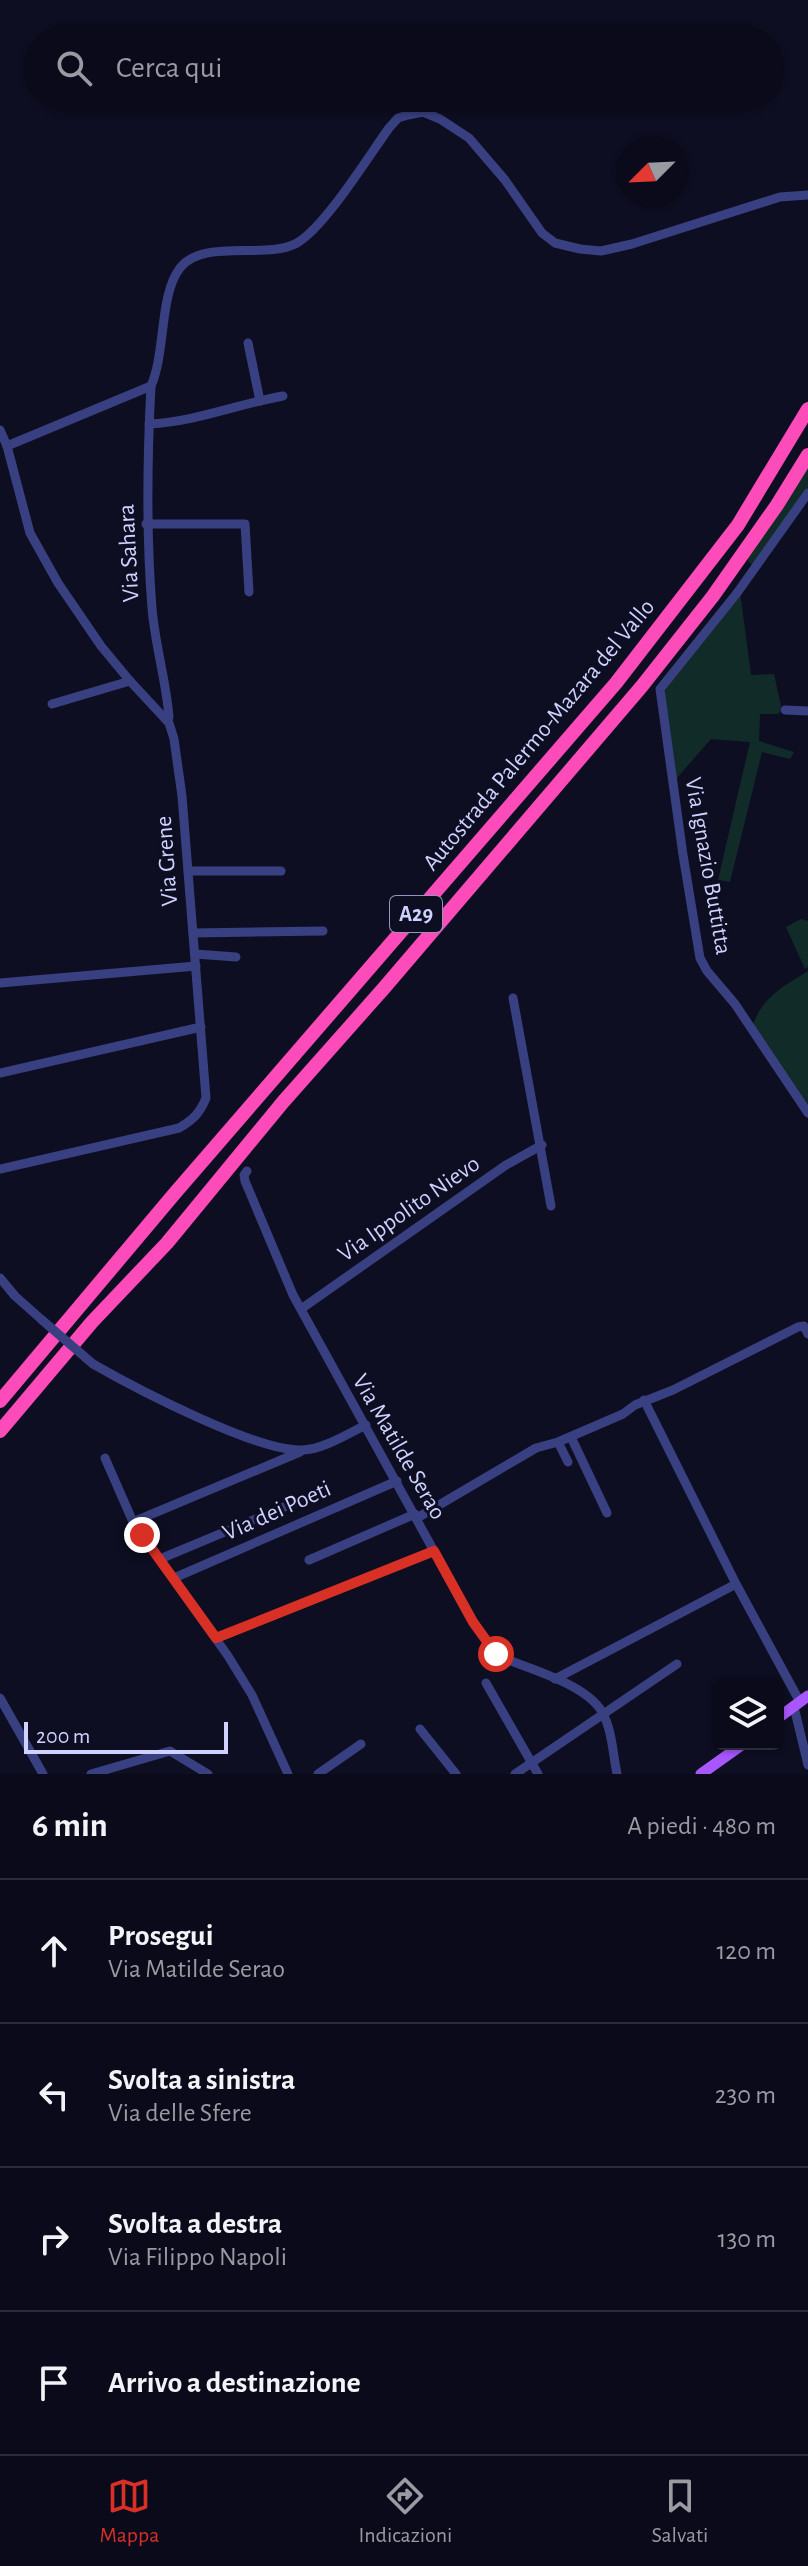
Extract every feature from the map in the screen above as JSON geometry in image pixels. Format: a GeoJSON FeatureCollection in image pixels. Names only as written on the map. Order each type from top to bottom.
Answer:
{"type":"FeatureCollection","features":[{"type":"Feature","properties":{"kind":"highway","name":"Autostrada Palermo-Mazara del Vallo"},"geometry":{"type":"LineString","coordinates":[[0,1401],[175,1193],[616,683],[738,525],[808,409]]}},
{"type":"Feature","properties":{"kind":"highway","name":"Autostrada Palermo-Mazara del Vallo"},"geometry":{"type":"LineString","coordinates":[[0,1431],[92,1322],[167,1243],[283,1102],[642,686],[713,596],[808,455]]}},
{"type":"Feature","properties":{"kind":"main road"},"geometry":{"type":"LineString","coordinates":[[784,1714],[801,1702]]}},
{"type":"Feature","properties":{"kind":"main road"},"geometry":{"type":"LineString","coordinates":[[701,1774],[735,1750]]}},
{"type":"Feature","properties":{"kind":"street","name":"Via Sahara"},"geometry":{"type":"LineString","coordinates":[[169,717],[152,612],[146,524],[151,386],[158,370],[169,290],[173,277],[182,265],[201,255],[280,248],[300,241],[323,218],[398,118],[423,112],[469,138],[505,180],[542,233],[555,243],[580,249],[601,251],[632,244],[780,197],[808,195]]}},
{"type":"Feature","properties":{"kind":"street"},"geometry":{"type":"LineString","coordinates":[[248,343],[260,401]]}},
{"type":"Feature","properties":{"kind":"street"},"geometry":{"type":"LineString","coordinates":[[0,459],[7,446],[151,386]]}},
{"type":"Feature","properties":{"kind":"street"},"geometry":{"type":"LineString","coordinates":[[149,424],[171,423],[283,396]]}},
{"type":"Feature","properties":{"kind":"street","name":"Via Grene"},"geometry":{"type":"LineString","coordinates":[[0,430],[30,533],[65,595],[130,681],[169,723],[172,731],[182,796],[206,1098],[192,1121],[179,1128],[0,1169]]}},
{"type":"Feature","properties":{"kind":"street","name":"Via Ignazio Buttitta"},"geometry":{"type":"LineString","coordinates":[[808,493],[737,593],[660,689],[700,958],[735,1004],[808,1113]]}},
{"type":"Feature","properties":{"kind":"street"},"geometry":{"type":"LineString","coordinates":[[146,524],[245,524],[249,592]]}},
{"type":"Feature","properties":{"kind":"street"},"geometry":{"type":"LineString","coordinates":[[52,704],[130,681]]}},
{"type":"Feature","properties":{"kind":"street"},"geometry":{"type":"LineString","coordinates":[[785,710],[808,711]]}},
{"type":"Feature","properties":{"kind":"street"},"geometry":{"type":"LineString","coordinates":[[188,871],[281,871]]}},
{"type":"Feature","properties":{"kind":"street"},"geometry":{"type":"LineString","coordinates":[[193,933],[323,931]]}},
{"type":"Feature","properties":{"kind":"street"},"geometry":{"type":"LineString","coordinates":[[195,954],[236,957]]}},
{"type":"Feature","properties":{"kind":"street"},"geometry":{"type":"LineString","coordinates":[[0,983],[196,966]]}},
{"type":"Feature","properties":{"kind":"street"},"geometry":{"type":"LineString","coordinates":[[513,998],[551,1206]]}},
{"type":"Feature","properties":{"kind":"street"},"geometry":{"type":"LineString","coordinates":[[0,1073],[201,1027]]}},
{"type":"Feature","properties":{"kind":"street","name":"Via Ippolito Nievo"},"geometry":{"type":"LineString","coordinates":[[301,1309],[506,1165],[542,1145]]}},
{"type":"Feature","properties":{"kind":"street","name":"Via Matilde Serao"},"geometry":{"type":"LineString","coordinates":[[247,1171],[245,1181],[301,1309],[473,1622],[496,1654],[588,1697],[604,1714]]}},
{"type":"Feature","properties":{"kind":"street"},"geometry":{"type":"LineString","coordinates":[[0,1279],[93,1364],[131,1386],[225,1428],[288,1449],[305,1450]]}},
{"type":"Feature","properties":{"kind":"street"},"geometry":{"type":"LineString","coordinates":[[309,1560],[416,1516],[536,1448],[571,1437],[623,1414],[644,1400],[673,1390],[798,1327],[804,1326],[808,1334]]}},
{"type":"Feature","properties":{"kind":"street"},"geometry":{"type":"LineString","coordinates":[[644,1400],[736,1584],[801,1702],[808,1765]]}},
{"type":"Feature","properties":{"kind":"street"},"geometry":{"type":"LineString","coordinates":[[133,1522],[366,1425]]}},
{"type":"Feature","properties":{"kind":"street"},"geometry":{"type":"LineString","coordinates":[[571,1437],[607,1513]]}},
{"type":"Feature","properties":{"kind":"street"},"geometry":{"type":"LineString","coordinates":[[558,1442],[568,1462]]}},
{"type":"Feature","properties":{"kind":"street"},"geometry":{"type":"LineString","coordinates":[[105,1458],[133,1522],[216,1638],[252,1695],[288,1774]]}},
{"type":"Feature","properties":{"kind":"street","name":"Via dei Poeti"},"geometry":{"type":"LineString","coordinates":[[174,1578],[397,1481]]}},
{"type":"Feature","properties":{"kind":"street"},"geometry":{"type":"LineString","coordinates":[[160,1559],[301,1500]]}},
{"type":"Feature","properties":{"kind":"street"},"geometry":{"type":"LineString","coordinates":[[216,1638],[434,1551]]}},
{"type":"Feature","properties":{"kind":"street"},"geometry":{"type":"LineString","coordinates":[[555,1679],[736,1584]]}},
{"type":"Feature","properties":{"kind":"street"},"geometry":{"type":"LineString","coordinates":[[515,1774],[677,1664]]}},
{"type":"Feature","properties":{"kind":"street"},"geometry":{"type":"LineString","coordinates":[[486,1683],[538,1774]]}},
{"type":"Feature","properties":{"kind":"street"},"geometry":{"type":"LineString","coordinates":[[0,1698],[43,1774]]}},
{"type":"Feature","properties":{"kind":"street"},"geometry":{"type":"LineString","coordinates":[[604,1714],[617,1774]]}},
{"type":"Feature","properties":{"kind":"street"},"geometry":{"type":"LineString","coordinates":[[420,1729],[456,1774]]}},
{"type":"Feature","properties":{"kind":"street"},"geometry":{"type":"LineString","coordinates":[[318,1774],[361,1744]]}},
{"type":"Feature","properties":{"kind":"street"},"geometry":{"type":"LineString","coordinates":[[91,1774],[170,1751],[206,1773]]}},
{"type":"Feature","properties":{"kind":"green space"},"geometry":{"type":"Polygon","coordinates":[[[808,467],[808,488],[752,565],[748,557],[808,467]]]}},
{"type":"Feature","properties":{"kind":"green space"},"geometry":{"type":"Polygon","coordinates":[[[740,592],[751,675],[774,674],[781,706],[779,714],[760,714],[759,741],[794,752],[790,759],[762,752],[730,882],[718,880],[750,742],[711,739],[676,779],[664,695],[666,688],[740,592]]]}},
{"type":"Feature","properties":{"kind":"green space"},"geometry":{"type":"Polygon","coordinates":[[[801,919],[808,921],[808,967],[805,969],[786,927],[801,919]]]}},
{"type":"Feature","properties":{"kind":"green space"},"geometry":{"type":"Polygon","coordinates":[[[808,971],[808,1109],[753,1025],[768,1000],[808,971]]]}},
{"type":"Feature","properties":{"kind":"route"},"geometry":{"type":"LineString","coordinates":[[142,1535],[216,1638],[434,1551],[473,1622],[496,1654]]}}]}
